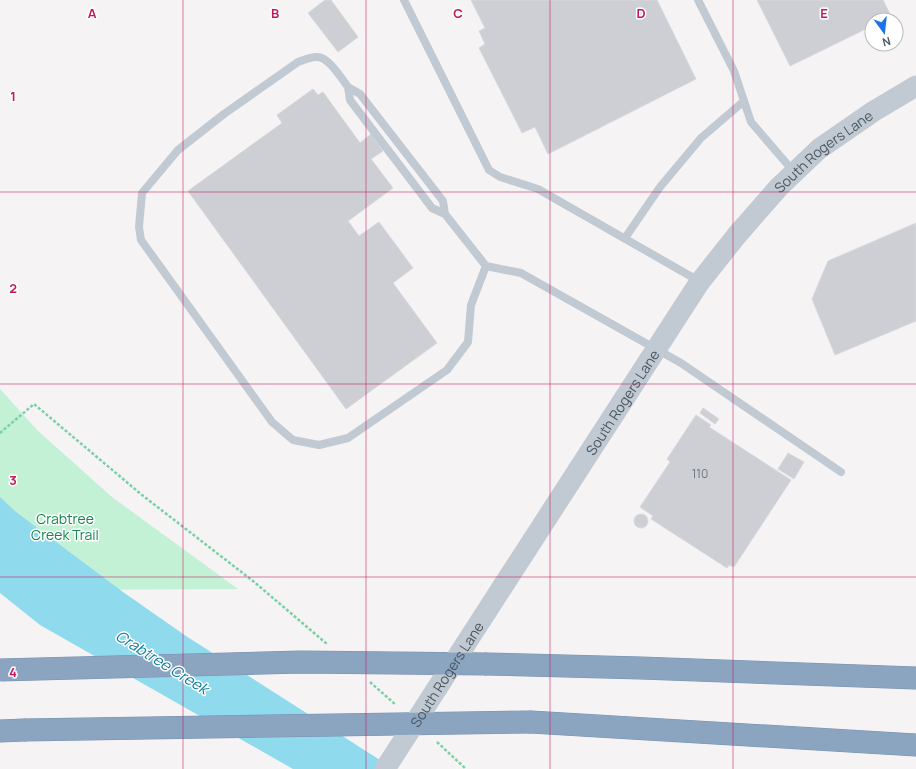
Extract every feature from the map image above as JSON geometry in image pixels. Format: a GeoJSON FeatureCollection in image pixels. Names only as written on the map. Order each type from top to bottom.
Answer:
{"type":"FeatureCollection","features":[{"type":"Feature","properties":{"kind":"highway"},"geometry":{"type":"LineString","coordinates":[[0,670],[301,662],[487,664],[641,668],[916,678]]}},
{"type":"Feature","properties":{"kind":"highway"},"geometry":{"type":"LineString","coordinates":[[0,731],[531,722],[916,745]]}},
{"type":"Feature","properties":{"kind":"street","name":"South Rogers Lane"},"geometry":{"type":"LineString","coordinates":[[385,769],[700,281],[742,229],[779,187],[819,149],[874,111],[916,86]]}},
{"type":"Feature","properties":{"kind":"lane"},"geometry":{"type":"LineString","coordinates":[[404,0],[489,170],[500,177],[538,189],[700,281]]}},
{"type":"Feature","properties":{"kind":"lane"},"geometry":{"type":"LineString","coordinates":[[698,0],[734,71],[751,122],[794,172]]}},
{"type":"Feature","properties":{"kind":"lane"},"geometry":{"type":"LineString","coordinates":[[445,214],[443,201],[360,94],[348,87],[330,63],[318,57],[298,62],[224,114],[178,150],[142,193],[139,228],[141,240],[272,422],[293,440],[319,445],[348,438],[447,370],[468,342],[471,305],[486,266]]}},
{"type":"Feature","properties":{"kind":"lane"},"geometry":{"type":"LineString","coordinates":[[348,87],[350,100],[373,132],[432,208],[445,214],[486,266],[521,273],[681,363],[841,472]]}},
{"type":"Feature","properties":{"kind":"lane"},"geometry":{"type":"LineString","coordinates":[[625,238],[660,187],[701,138],[744,101]]}},
{"type":"Feature","properties":{"kind":"path"},"geometry":{"type":"LineString","coordinates":[[0,433],[34,404],[142,495],[253,581],[332,648]]}},
{"type":"Feature","properties":{"kind":"path"},"geometry":{"type":"LineString","coordinates":[[368,680],[397,707]]}},
{"type":"Feature","properties":{"kind":"path"},"geometry":{"type":"LineString","coordinates":[[432,738],[466,769]]}},
{"type":"Feature","properties":{"kind":"green space","name":"Crabtree Creek Trail"},"geometry":{"type":"Polygon","coordinates":[[[0,389],[38,431],[112,497],[238,589],[54,590],[0,540],[0,389]]]}},
{"type":"Feature","properties":{"kind":"water","name":"Crabtree Creek"},"geometry":{"type":"Polygon","coordinates":[[[0,497],[16,512],[123,592],[186,636],[394,769],[293,769],[40,625],[0,593],[0,497]]]}},
{"type":"Feature","properties":{"kind":"building"},"geometry":{"type":"Polygon","coordinates":[[[325,0],[331,0],[358,37],[338,52],[308,13],[325,0]]]}},
{"type":"Feature","properties":{"kind":"building"},"geometry":{"type":"Polygon","coordinates":[[[471,0],[657,0],[696,79],[548,154],[535,127],[522,133],[479,48],[485,44],[479,31],[485,28],[471,0]]]}},
{"type":"Feature","properties":{"kind":"building"},"geometry":{"type":"Polygon","coordinates":[[[757,0],[883,0],[889,12],[864,12],[864,30],[790,66],[757,0]]]}},
{"type":"Feature","properties":{"kind":"building"},"geometry":{"type":"Polygon","coordinates":[[[313,89],[318,95],[323,92],[360,143],[371,134],[383,151],[371,159],[393,188],[348,221],[359,236],[379,222],[413,268],[393,283],[437,343],[346,409],[188,191],[282,123],[277,115],[313,89]]]}},
{"type":"Feature","properties":{"kind":"building"},"geometry":{"type":"Polygon","coordinates":[[[916,223],[916,321],[835,355],[812,299],[828,261],[916,223]]]}},
{"type":"Feature","properties":{"kind":"building"},"geometry":{"type":"Polygon","coordinates":[[[703,408],[719,419],[715,424],[700,413],[703,408]]]}},
{"type":"Feature","properties":{"kind":"building"},"geometry":{"type":"Polygon","coordinates":[[[696,415],[711,425],[709,427],[791,480],[734,567],[729,565],[727,568],[651,519],[653,516],[640,507],[670,462],[667,459],[696,415]]]}},
{"type":"Feature","properties":{"kind":"building"},"geometry":{"type":"Polygon","coordinates":[[[788,453],[804,462],[794,479],[778,469],[788,453]]]}},
{"type":"Feature","properties":{"kind":"building"},"geometry":{"type":"Polygon","coordinates":[[[641,514],[646,516],[648,521],[646,526],[641,528],[636,526],[634,521],[636,516],[641,514]]]}}]}
